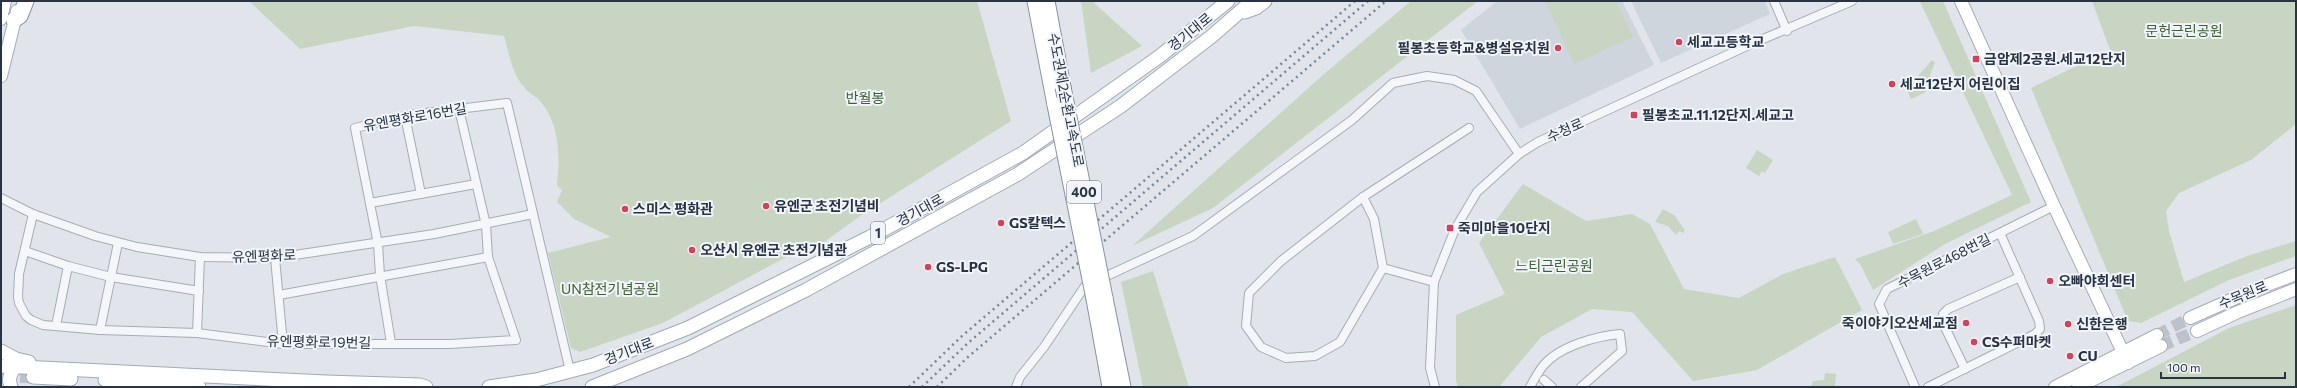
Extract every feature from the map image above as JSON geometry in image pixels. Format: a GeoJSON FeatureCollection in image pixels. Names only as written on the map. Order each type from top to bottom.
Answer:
{"type":"FeatureCollection","features":[{"type":"Feature","properties":{"kind":"highway"},"geometry":{"type":"LineString","coordinates":[[8,19],[20,16],[26,1]]}},
{"type":"Feature","properties":{"kind":"highway","name":"수도권제2순환고속도로"},"geometry":{"type":"LineString","coordinates":[[1035,1],[1055,106],[1099,298],[1123,387]]}},
{"type":"Feature","properties":{"kind":"highway","name":"수도권제2순환고속도로"},"geometry":{"type":"LineString","coordinates":[[1047,1],[1099,298],[1110,387]]}},
{"type":"Feature","properties":{"kind":"main road","name":"경기대로"},"geometry":{"type":"LineString","coordinates":[[489,387],[536,380],[570,371],[593,364],[688,328],[870,237],[1024,153],[1160,56],[1228,1]]}},
{"type":"Feature","properties":{"kind":"main road","name":"경기대로"},"geometry":{"type":"LineString","coordinates":[[592,387],[687,349],[799,294],[1018,174],[1121,106],[1252,1]]}},
{"type":"Feature","properties":{"kind":"main road"},"geometry":{"type":"LineString","coordinates":[[1236,15],[1256,8],[1265,1]]}},
{"type":"Feature","properties":{"kind":"main road"},"geometry":{"type":"LineString","coordinates":[[1,351],[16,359],[66,370]]}},
{"type":"Feature","properties":{"kind":"main road"},"geometry":{"type":"LineString","coordinates":[[1,366],[420,385],[426,387]]}},
{"type":"Feature","properties":{"kind":"main road"},"geometry":{"type":"LineString","coordinates":[[11,387],[9,381],[10,373],[14,367]]}},
{"type":"Feature","properties":{"kind":"main road"},"geometry":{"type":"LineString","coordinates":[[56,387],[33,382],[199,387]]}},
{"type":"Feature","properties":{"kind":"street"},"geometry":{"type":"LineString","coordinates":[[1,76],[8,19],[5,1]]}},
{"type":"Feature","properties":{"kind":"street"},"geometry":{"type":"LineString","coordinates":[[8,19],[19,1]]}},
{"type":"Feature","properties":{"kind":"street"},"geometry":{"type":"LineString","coordinates":[[1774,1],[1786,31]]}},
{"type":"Feature","properties":{"kind":"street","name":"수청로"},"geometry":{"type":"LineString","coordinates":[[1435,387],[1430,368],[1434,282],[1455,229],[1477,192],[1519,154],[1538,142],[1749,45],[1786,31],[1852,1]]}},
{"type":"Feature","properties":{"kind":"street"},"geometry":{"type":"LineString","coordinates":[[1961,1],[2054,206],[2126,358]]}},
{"type":"Feature","properties":{"kind":"street"},"geometry":{"type":"LineString","coordinates":[[1016,387],[1020,377],[1044,347],[1086,286],[1193,236],[1352,120],[1393,83],[1427,76],[1454,80],[1476,91],[1519,154]]}},
{"type":"Feature","properties":{"kind":"street","name":"유엔평화로16번길"},"geometry":{"type":"LineString","coordinates":[[391,343],[380,275],[378,244],[355,128],[405,116],[507,103],[533,214]]}},
{"type":"Feature","properties":{"kind":"street","name":"유엔평화로19번길"},"geometry":{"type":"LineString","coordinates":[[33,214],[18,286],[19,303],[31,320],[43,325],[100,330],[197,332],[283,344],[450,344],[516,340],[488,257],[486,225],[459,109]]}},
{"type":"Feature","properties":{"kind":"street"},"geometry":{"type":"LineString","coordinates":[[405,116],[422,194]]}},
{"type":"Feature","properties":{"kind":"street"},"geometry":{"type":"LineString","coordinates":[[1363,197],[1374,219],[1383,268],[1340,342],[1315,356],[1286,358],[1261,347],[1246,326],[1249,293],[1281,261],[1363,197],[1469,128]]}},
{"type":"Feature","properties":{"kind":"street"},"geometry":{"type":"LineString","coordinates":[[370,203],[476,184]]}},
{"type":"Feature","properties":{"kind":"street","name":"유엔평화로"},"geometry":{"type":"LineString","coordinates":[[1,198],[33,214],[118,243],[200,257],[275,258],[378,244],[486,225],[533,214]]}},
{"type":"Feature","properties":{"kind":"street","name":"수목원로468번길"},"geometry":{"type":"LineString","coordinates":[[1915,387],[1879,304],[1887,289],[2054,206]]}},
{"type":"Feature","properties":{"kind":"street"},"geometry":{"type":"LineString","coordinates":[[533,214],[570,371]]}},
{"type":"Feature","properties":{"kind":"street"},"geometry":{"type":"LineString","coordinates":[[1928,387],[2035,334],[2040,330],[2039,321],[2000,233]]}},
{"type":"Feature","properties":{"kind":"street"},"geometry":{"type":"LineString","coordinates":[[100,330],[118,243]]}},
{"type":"Feature","properties":{"kind":"street"},"geometry":{"type":"LineString","coordinates":[[25,251],[68,266],[111,277],[199,292]]}},
{"type":"Feature","properties":{"kind":"street"},"geometry":{"type":"LineString","coordinates":[[197,332],[200,257]]}},
{"type":"Feature","properties":{"kind":"street"},"geometry":{"type":"LineString","coordinates":[[278,295],[380,275],[488,257]]}},
{"type":"Feature","properties":{"kind":"street"},"geometry":{"type":"LineString","coordinates":[[275,258],[283,344]]}},
{"type":"Feature","properties":{"kind":"street"},"geometry":{"type":"LineString","coordinates":[[56,326],[68,266]]}},
{"type":"Feature","properties":{"kind":"street"},"geometry":{"type":"LineString","coordinates":[[1383,268],[1434,282]]}},
{"type":"Feature","properties":{"kind":"street","name":"수목원로"},"geometry":{"type":"LineString","coordinates":[[2190,318],[2249,292],[2296,274]]}},
{"type":"Feature","properties":{"kind":"street"},"geometry":{"type":"LineString","coordinates":[[1964,369],[1942,321],[1943,314],[1948,309],[2020,277]]}},
{"type":"Feature","properties":{"kind":"street","name":"수목원로"},"geometry":{"type":"LineString","coordinates":[[2197,331],[2238,312],[2296,289]]}},
{"type":"Feature","properties":{"kind":"street"},"geometry":{"type":"LineString","coordinates":[[1530,387],[1544,365],[1567,349],[1601,336],[1620,334],[1622,351],[1581,387]]}},
{"type":"Feature","properties":{"kind":"street"},"geometry":{"type":"LineString","coordinates":[[2078,387],[2126,358],[2159,341]]}},
{"type":"Feature","properties":{"kind":"street"},"geometry":{"type":"LineString","coordinates":[[2055,387],[2126,358]]}},
{"type":"Feature","properties":{"kind":"street"},"geometry":{"type":"LineString","coordinates":[[1544,380],[1552,387]]}},
{"type":"Feature","properties":{"kind":"shaded area","name":"필봉초등학교&병설유치원"},"geometry":{"type":"Polygon","coordinates":[[[1497,1],[1622,1],[1654,65],[1520,129],[1461,30],[1497,1]]]}},
{"type":"Feature","properties":{"kind":"shaded area","name":"세교고등학교"},"geometry":{"type":"Polygon","coordinates":[[[1631,1],[1765,1],[1770,14],[1661,63],[1631,1]]]}},
{"type":"Feature","properties":{"kind":"green space"},"geometry":{"type":"Polygon","coordinates":[[[249,1],[977,1],[1011,121],[860,216],[823,243],[807,246],[663,323],[580,352],[571,348],[548,253],[611,237],[574,219],[557,202],[562,190],[557,185],[558,152],[552,120],[547,110],[538,99],[520,82],[511,63],[504,36],[414,26],[300,49],[249,1]]]}},
{"type":"Feature","properties":{"kind":"green space"},"geometry":{"type":"Polygon","coordinates":[[[1081,1],[1095,1],[1094,3],[1142,46],[1091,73],[1081,1]]]}},
{"type":"Feature","properties":{"kind":"green space"},"geometry":{"type":"Polygon","coordinates":[[[1411,1],[1478,1],[1213,208],[1132,246],[1324,74],[1411,1]]]}},
{"type":"Feature","properties":{"kind":"green space"},"geometry":{"type":"Polygon","coordinates":[[[1545,1],[1616,1],[1633,37],[1574,64],[1545,1]]]}},
{"type":"Feature","properties":{"kind":"green space"},"geometry":{"type":"Polygon","coordinates":[[[1943,1],[2031,202],[1945,244],[1873,290],[1860,264],[1855,259],[1934,231],[2012,195],[1920,2],[1943,1]]]}},
{"type":"Feature","properties":{"kind":"green space","name":"문헌근린공원"},"geometry":{"type":"Polygon","coordinates":[[[2092,1],[2296,1],[2296,124],[2251,160],[2179,193],[2166,211],[2169,231],[2184,282],[2247,256],[2296,241],[2296,256],[2229,280],[2141,323],[2128,321],[2031,88],[2110,50],[2092,1]]]}},
{"type":"Feature","properties":{"kind":"green space"},"geometry":{"type":"Polygon","coordinates":[[[1932,60],[1935,62],[1928,81],[1935,84],[1924,93],[1911,99],[1903,82],[1918,76],[1932,60]]]}},
{"type":"Feature","properties":{"kind":"green space"},"geometry":{"type":"Polygon","coordinates":[[[1757,150],[1773,160],[1765,173],[1762,171],[1759,176],[1746,168],[1757,150]]]}},
{"type":"Feature","properties":{"kind":"green space","name":"느티근린공원"},"geometry":{"type":"Polygon","coordinates":[[[1523,184],[1586,221],[1632,214],[1650,224],[1684,289],[1739,298],[1783,274],[1835,257],[1862,310],[1757,370],[1693,381],[1632,312],[1592,309],[1541,337],[1499,387],[1458,387],[1456,381],[1456,315],[1505,294],[1479,243],[1523,184]]]}},
{"type":"Feature","properties":{"kind":"green space"},"geometry":{"type":"Polygon","coordinates":[[[1663,209],[1674,215],[1685,230],[1683,233],[1679,231],[1676,235],[1668,226],[1655,222],[1663,209]]]}},
{"type":"Feature","properties":{"kind":"green space"},"geometry":{"type":"Polygon","coordinates":[[[1916,219],[1923,234],[1893,244],[1888,232],[1916,219]]]}},
{"type":"Feature","properties":{"kind":"green space"},"geometry":{"type":"Polygon","coordinates":[[[1153,271],[1189,387],[1143,387],[1121,282],[1153,271]]]}},
{"type":"Feature","properties":{"kind":"green space"},"geometry":{"type":"Polygon","coordinates":[[[2296,305],[2296,387],[2116,387],[2229,328],[2296,305]]]}},
{"type":"Feature","properties":{"kind":"green space"},"geometry":{"type":"Polygon","coordinates":[[[1825,373],[1836,374],[1835,387],[1811,387],[1813,381],[1824,380],[1825,373]]]}},
{"type":"Feature","properties":{"kind":"tunnel"},"geometry":{"type":"LineString","coordinates":[[2157,335],[2190,318]]}},
{"type":"Feature","properties":{"kind":"tunnel"},"geometry":{"type":"LineString","coordinates":[[2161,346],[2197,331]]}},
{"type":"Feature","properties":{"kind":"tunnel"},"geometry":{"type":"LineString","coordinates":[[1,375],[33,377]]}},
{"type":"Feature","properties":{"kind":"railway"},"geometry":{"type":"LineString","coordinates":[[909,387],[962,336],[1355,1]]}},
{"type":"Feature","properties":{"kind":"railway"},"geometry":{"type":"LineString","coordinates":[[922,387],[968,343],[1368,1]]}},
{"type":"Feature","properties":{"kind":"railway"},"geometry":{"type":"LineString","coordinates":[[937,387],[968,357],[1386,1]]}},
{"type":"Feature","properties":{"kind":"place","name":"세교고등학교"},"geometry":{"type":"Point","coordinates":[1679,42]}},
{"type":"Feature","properties":{"kind":"place","name":"필봉초등학교&병설유치원"},"geometry":{"type":"Point","coordinates":[1558,48]}},
{"type":"Feature","properties":{"kind":"place","name":"금암제2공원.세교12단지"},"geometry":{"type":"Point","coordinates":[1976,59]}},
{"type":"Feature","properties":{"kind":"place","name":"세교12단지 어린이집"},"geometry":{"type":"Point","coordinates":[1892,84]}},
{"type":"Feature","properties":{"kind":"place","name":"필봉초교.11.12단지.세교고"},"geometry":{"type":"Point","coordinates":[1634,115]}},
{"type":"Feature","properties":{"kind":"place","name":"유엔군 초전기념비"},"geometry":{"type":"Point","coordinates":[766,206]}},
{"type":"Feature","properties":{"kind":"place","name":"스미스 평화관"},"geometry":{"type":"Point","coordinates":[625,209]}},
{"type":"Feature","properties":{"kind":"place","name":"GS칼텍스"},"geometry":{"type":"Point","coordinates":[1001,223]}},
{"type":"Feature","properties":{"kind":"place","name":"죽미마을10단지"},"geometry":{"type":"Point","coordinates":[1450,228]}},
{"type":"Feature","properties":{"kind":"place","name":"오산시 유엔군 초전기념관"},"geometry":{"type":"Point","coordinates":[692,250]}},
{"type":"Feature","properties":{"kind":"place","name":"GS-LPG"},"geometry":{"type":"Point","coordinates":[928,267]}},
{"type":"Feature","properties":{"kind":"place","name":"오빠야회센터"},"geometry":{"type":"Point","coordinates":[2050,281]}},
{"type":"Feature","properties":{"kind":"place","name":"죽이야기오산세교점"},"geometry":{"type":"Point","coordinates":[1966,323]}},
{"type":"Feature","properties":{"kind":"place","name":"신한은행"},"geometry":{"type":"Point","coordinates":[2068,324]}},
{"type":"Feature","properties":{"kind":"place","name":"CS수퍼마켓"},"geometry":{"type":"Point","coordinates":[1974,342]}},
{"type":"Feature","properties":{"kind":"place","name":"CU"},"geometry":{"type":"Point","coordinates":[2070,356]}},
{"type":"Feature","properties":{"kind":"park label","name":"반월봉"},"geometry":{"type":"Point","coordinates":[865,98]}},
{"type":"Feature","properties":{"kind":"park label","name":"UN참전기념공원"},"geometry":{"type":"Point","coordinates":[610,289]}}]}
